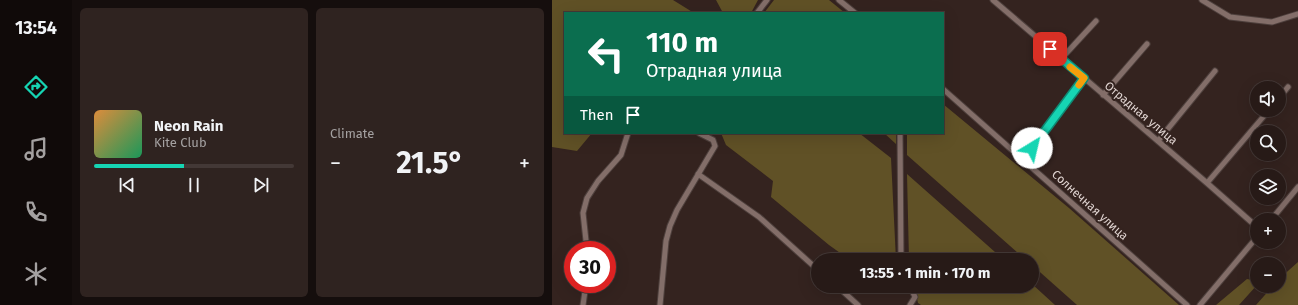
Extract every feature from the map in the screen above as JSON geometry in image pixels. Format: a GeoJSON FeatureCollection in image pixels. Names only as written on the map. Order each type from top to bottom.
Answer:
{"type":"FeatureCollection","features":[{"type":"Feature","properties":{"kind":"street"},"geometry":{"type":"LineString","coordinates":[[759,12],[767,0]]}},
{"type":"Feature","properties":{"kind":"street"},"geometry":{"type":"LineString","coordinates":[[839,0],[853,12]]}},
{"type":"Feature","properties":{"kind":"street","name":"Отрадная улица"},"geometry":{"type":"LineString","coordinates":[[993,0],[1208,183],[1250,221]]}},
{"type":"Feature","properties":{"kind":"street"},"geometry":{"type":"LineString","coordinates":[[1202,0],[1230,17],[1272,22],[1298,14]]}},
{"type":"Feature","properties":{"kind":"street"},"geometry":{"type":"LineString","coordinates":[[1061,59],[1096,21]]}},
{"type":"Feature","properties":{"kind":"street"},"geometry":{"type":"LineString","coordinates":[[1103,95],[1147,44]]}},
{"type":"Feature","properties":{"kind":"street"},"geometry":{"type":"LineString","coordinates":[[1158,141],[1215,71]]}},
{"type":"Feature","properties":{"kind":"street"},"geometry":{"type":"LineString","coordinates":[[1024,160],[1084,78]]}},
{"type":"Feature","properties":{"kind":"street","name":"Солнечная улица"},"geometry":{"type":"LineString","coordinates":[[944,90],[1187,305]]}},
{"type":"Feature","properties":{"kind":"street"},"geometry":{"type":"LineString","coordinates":[[1208,183],[1263,117]]}},
{"type":"Feature","properties":{"kind":"street"},"geometry":{"type":"LineString","coordinates":[[586,241],[583,213],[587,198],[598,181],[621,155],[628,134]]}},
{"type":"Feature","properties":{"kind":"street"},"geometry":{"type":"LineString","coordinates":[[660,305],[666,241],[670,226],[677,210],[715,146],[713,140],[701,134]]}},
{"type":"Feature","properties":{"kind":"street"},"geometry":{"type":"LineString","coordinates":[[900,134],[900,253]]}},
{"type":"Feature","properties":{"kind":"street"},"geometry":{"type":"LineString","coordinates":[[698,174],[759,217],[811,264]]}},
{"type":"Feature","properties":{"kind":"street"},"geometry":{"type":"LineString","coordinates":[[1277,213],[1298,187]]}},
{"type":"Feature","properties":{"kind":"street"},"geometry":{"type":"LineString","coordinates":[[1200,305],[1250,245]]}},
{"type":"Feature","properties":{"kind":"street"},"geometry":{"type":"LineString","coordinates":[[583,305],[585,293]]}},
{"type":"Feature","properties":{"kind":"street"},"geometry":{"type":"LineString","coordinates":[[845,293],[858,305]]}},
{"type":"Feature","properties":{"kind":"street"},"geometry":{"type":"LineString","coordinates":[[910,305],[915,298],[913,293]]}},
{"type":"Feature","properties":{"kind":"shaded area"},"geometry":{"type":"Polygon","coordinates":[[[552,0],[673,0],[692,12],[564,12],[564,134],[591,134],[577,151],[552,147],[552,0]]]}},
{"type":"Feature","properties":{"kind":"shaded area"},"geometry":{"type":"Polygon","coordinates":[[[716,0],[758,0],[752,12],[722,12],[716,0]]]}},
{"type":"Feature","properties":{"kind":"shaded area"},"geometry":{"type":"Polygon","coordinates":[[[774,0],[829,0],[844,12],[765,12],[774,0]]]}},
{"type":"Feature","properties":{"kind":"shaded area"},"geometry":{"type":"Polygon","coordinates":[[[944,105],[1069,208],[1179,305],[1077,305],[1039,271],[1039,253],[1018,253],[907,155],[907,134],[944,134],[944,105]]]}},
{"type":"Feature","properties":{"kind":"shaded area"},"geometry":{"type":"Polygon","coordinates":[[[721,134],[860,134],[891,158],[896,253],[840,253],[771,197],[773,181],[726,145],[721,134]]]}},
{"type":"Feature","properties":{"kind":"shaded area"},"geometry":{"type":"Polygon","coordinates":[[[885,134],[896,134],[896,144],[885,134]]]}},
{"type":"Feature","properties":{"kind":"shaded area"},"geometry":{"type":"Polygon","coordinates":[[[907,174],[996,253],[909,253],[907,174]]]}},
{"type":"Feature","properties":{"kind":"shaded area"},"geometry":{"type":"Polygon","coordinates":[[[1298,262],[1298,305],[1256,305],[1267,293],[1286,293],[1286,273],[1298,262]]]}},
{"type":"Feature","properties":{"kind":"shaded area"},"geometry":{"type":"Polygon","coordinates":[[[1247,279],[1250,280],[1250,293],[1239,305],[1216,305],[1247,279]]]}},
{"type":"Feature","properties":{"kind":"shaded area"},"geometry":{"type":"Polygon","coordinates":[[[1039,290],[1055,305],[921,305],[918,303],[916,293],[1039,293],[1039,290]]]}},
{"type":"Feature","properties":{"kind":"slow traffic"},"geometry":{"type":"LineString","coordinates":[[1070,67],[1084,78],[1079,85]]}},
{"type":"Feature","properties":{"kind":"route"},"geometry":{"type":"LineString","coordinates":[[1032,148],[1084,78],[1050,49]]}}]}
